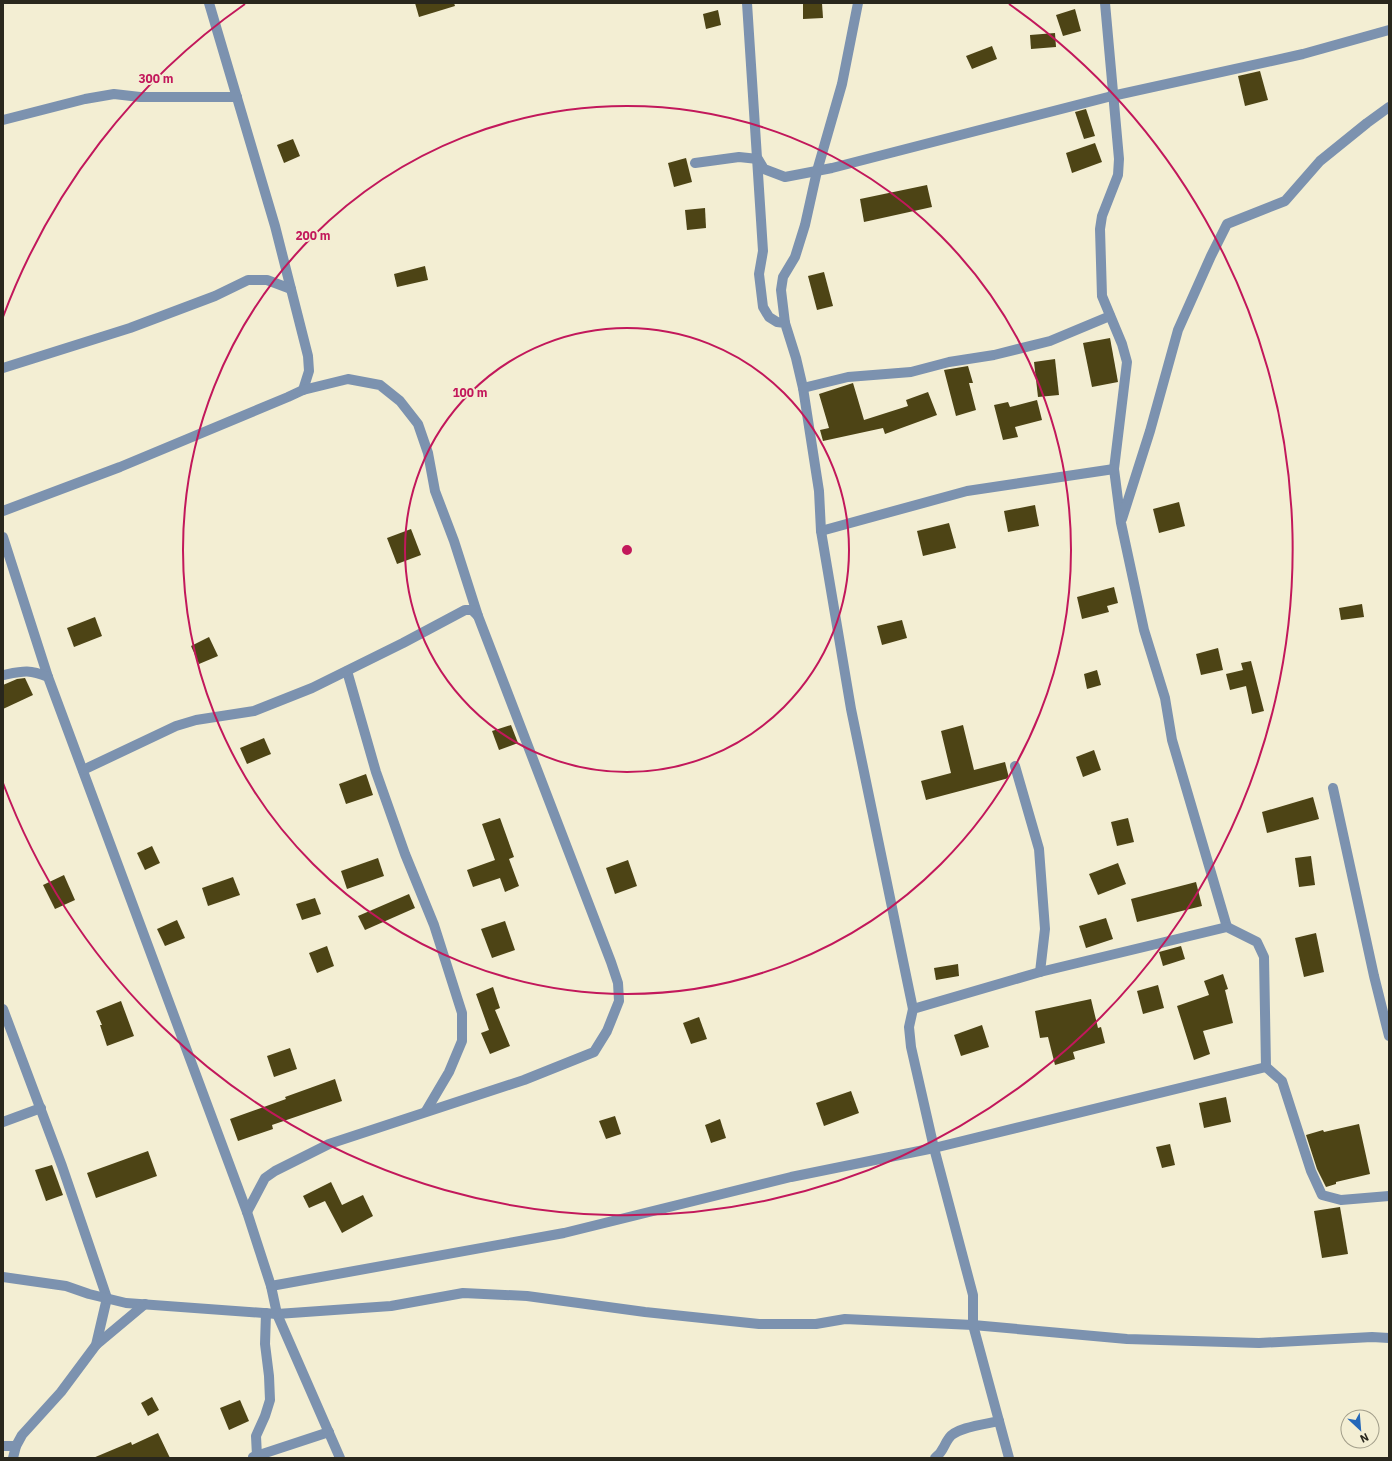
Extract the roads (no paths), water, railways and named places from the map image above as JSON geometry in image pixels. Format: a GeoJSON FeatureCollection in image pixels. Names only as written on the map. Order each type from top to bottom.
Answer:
{"type":"FeatureCollection","features":[{"type":"Feature","properties":{"kind":"street"},"geometry":{"type":"LineString","coordinates":[[209,3],[275,226],[308,356],[309,371],[303,390]]}},
{"type":"Feature","properties":{"kind":"street"},"geometry":{"type":"LineString","coordinates":[[747,3],[763,251],[759,274],[763,307],[769,317],[777,322],[785,323]]}},
{"type":"Feature","properties":{"kind":"street"},"geometry":{"type":"LineString","coordinates":[[858,3],[842,84],[817,171],[803,231],[794,257],[783,277],[781,290],[785,323],[796,358],[803,388],[819,490],[821,531],[851,709],[913,1009],[909,1027],[911,1047],[934,1148],[973,1295],[973,1325],[1009,1458]]}},
{"type":"Feature","properties":{"kind":"street"},"geometry":{"type":"LineString","coordinates":[[1105,3],[1112,96],[1119,159],[1118,175],[1102,216],[1100,229],[1102,296],[1122,344],[1127,362],[1114,469],[1121,523],[1144,630],[1165,698],[1172,740],[1227,927]]}},
{"type":"Feature","properties":{"kind":"street"},"geometry":{"type":"LineString","coordinates":[[758,159],[764,170],[785,177],[832,168],[1112,96],[1303,54],[1389,30]]}},
{"type":"Feature","properties":{"kind":"street"},"geometry":{"type":"LineString","coordinates":[[3,120],[85,99],[114,94],[140,97],[237,97]]}},
{"type":"Feature","properties":{"kind":"street"},"geometry":{"type":"LineString","coordinates":[[1121,523],[1150,431],[1178,330],[1227,224],[1286,201],[1320,161],[1389,107]]}},
{"type":"Feature","properties":{"kind":"street"},"geometry":{"type":"LineString","coordinates":[[695,163],[739,157],[758,159]]}},
{"type":"Feature","properties":{"kind":"street"},"geometry":{"type":"LineString","coordinates":[[3,368],[130,328],[215,296],[248,280],[267,280],[291,289]]}},
{"type":"Feature","properties":{"kind":"street"},"geometry":{"type":"LineString","coordinates":[[803,388],[848,378],[911,372],[949,362],[994,354],[1050,340],[1110,316]]}},
{"type":"Feature","properties":{"kind":"street"},"geometry":{"type":"LineString","coordinates":[[3,510],[120,467],[303,390],[348,379],[380,385],[400,401],[418,424],[428,453],[436,491],[478,616],[611,962],[618,983],[619,1001],[607,1031],[594,1052],[524,1080],[328,1144],[275,1171],[266,1178],[247,1212]]}},
{"type":"Feature","properties":{"kind":"street"},"geometry":{"type":"LineString","coordinates":[[821,531],[967,491],[1114,469]]}},
{"type":"Feature","properties":{"kind":"street"},"geometry":{"type":"LineString","coordinates":[[3,537],[48,677],[247,1212],[271,1286],[277,1314],[340,1458]]}},
{"type":"Feature","properties":{"kind":"street"},"geometry":{"type":"LineString","coordinates":[[83,770],[176,726],[196,720],[254,711],[312,688],[465,610],[472,610],[478,616]]}},
{"type":"Feature","properties":{"kind":"street"},"geometry":{"type":"LineString","coordinates":[[3,675],[27,670],[37,672],[48,677]]}},
{"type":"Feature","properties":{"kind":"street"},"geometry":{"type":"LineString","coordinates":[[347,671],[376,772],[405,854],[434,925],[462,1013],[462,1041],[449,1072],[426,1112]]}},
{"type":"Feature","properties":{"kind":"street"},"geometry":{"type":"LineString","coordinates":[[1015,766],[1038,849],[1045,929],[1040,972]]}},
{"type":"Feature","properties":{"kind":"street"},"geometry":{"type":"LineString","coordinates":[[1333,788],[1374,976],[1389,1036]]}},
{"type":"Feature","properties":{"kind":"street"},"geometry":{"type":"LineString","coordinates":[[913,1009],[1040,972],[1227,927],[1256,942],[1264,956],[1266,1067],[1282,1081],[1311,1171],[1322,1195],[1341,1200],[1389,1196]]}},
{"type":"Feature","properties":{"kind":"street"},"geometry":{"type":"LineString","coordinates":[[3,1009],[41,1108],[107,1298],[96,1344]]}},
{"type":"Feature","properties":{"kind":"street"},"geometry":{"type":"LineString","coordinates":[[271,1286],[564,1234],[791,1177],[934,1148],[1266,1067]]}},
{"type":"Feature","properties":{"kind":"street"},"geometry":{"type":"LineString","coordinates":[[3,1122],[41,1108]]}},
{"type":"Feature","properties":{"kind":"street"},"geometry":{"type":"LineString","coordinates":[[3,1277],[66,1286],[126,1303],[277,1314],[391,1306],[463,1293],[527,1296],[645,1312],[759,1324],[816,1324],[845,1319],[973,1325],[1127,1339],[1244,1342],[1372,1337],[1389,1338]]}},
{"type":"Feature","properties":{"kind":"street"},"geometry":{"type":"LineString","coordinates":[[14,1458],[16,1446],[22,1435],[61,1392],[96,1344],[145,1304]]}},
{"type":"Feature","properties":{"kind":"street"},"geometry":{"type":"LineString","coordinates":[[266,1313],[265,1344],[270,1400],[256,1436],[254,1457],[328,1432]]}},
{"type":"Feature","properties":{"kind":"street"},"geometry":{"type":"LineString","coordinates":[[935,1458],[942,1453],[950,1436],[961,1430],[999,1421]]}},
{"type":"Feature","properties":{"kind":"street"},"geometry":{"type":"LineString","coordinates":[[3,1446],[16,1446]]}}]}
